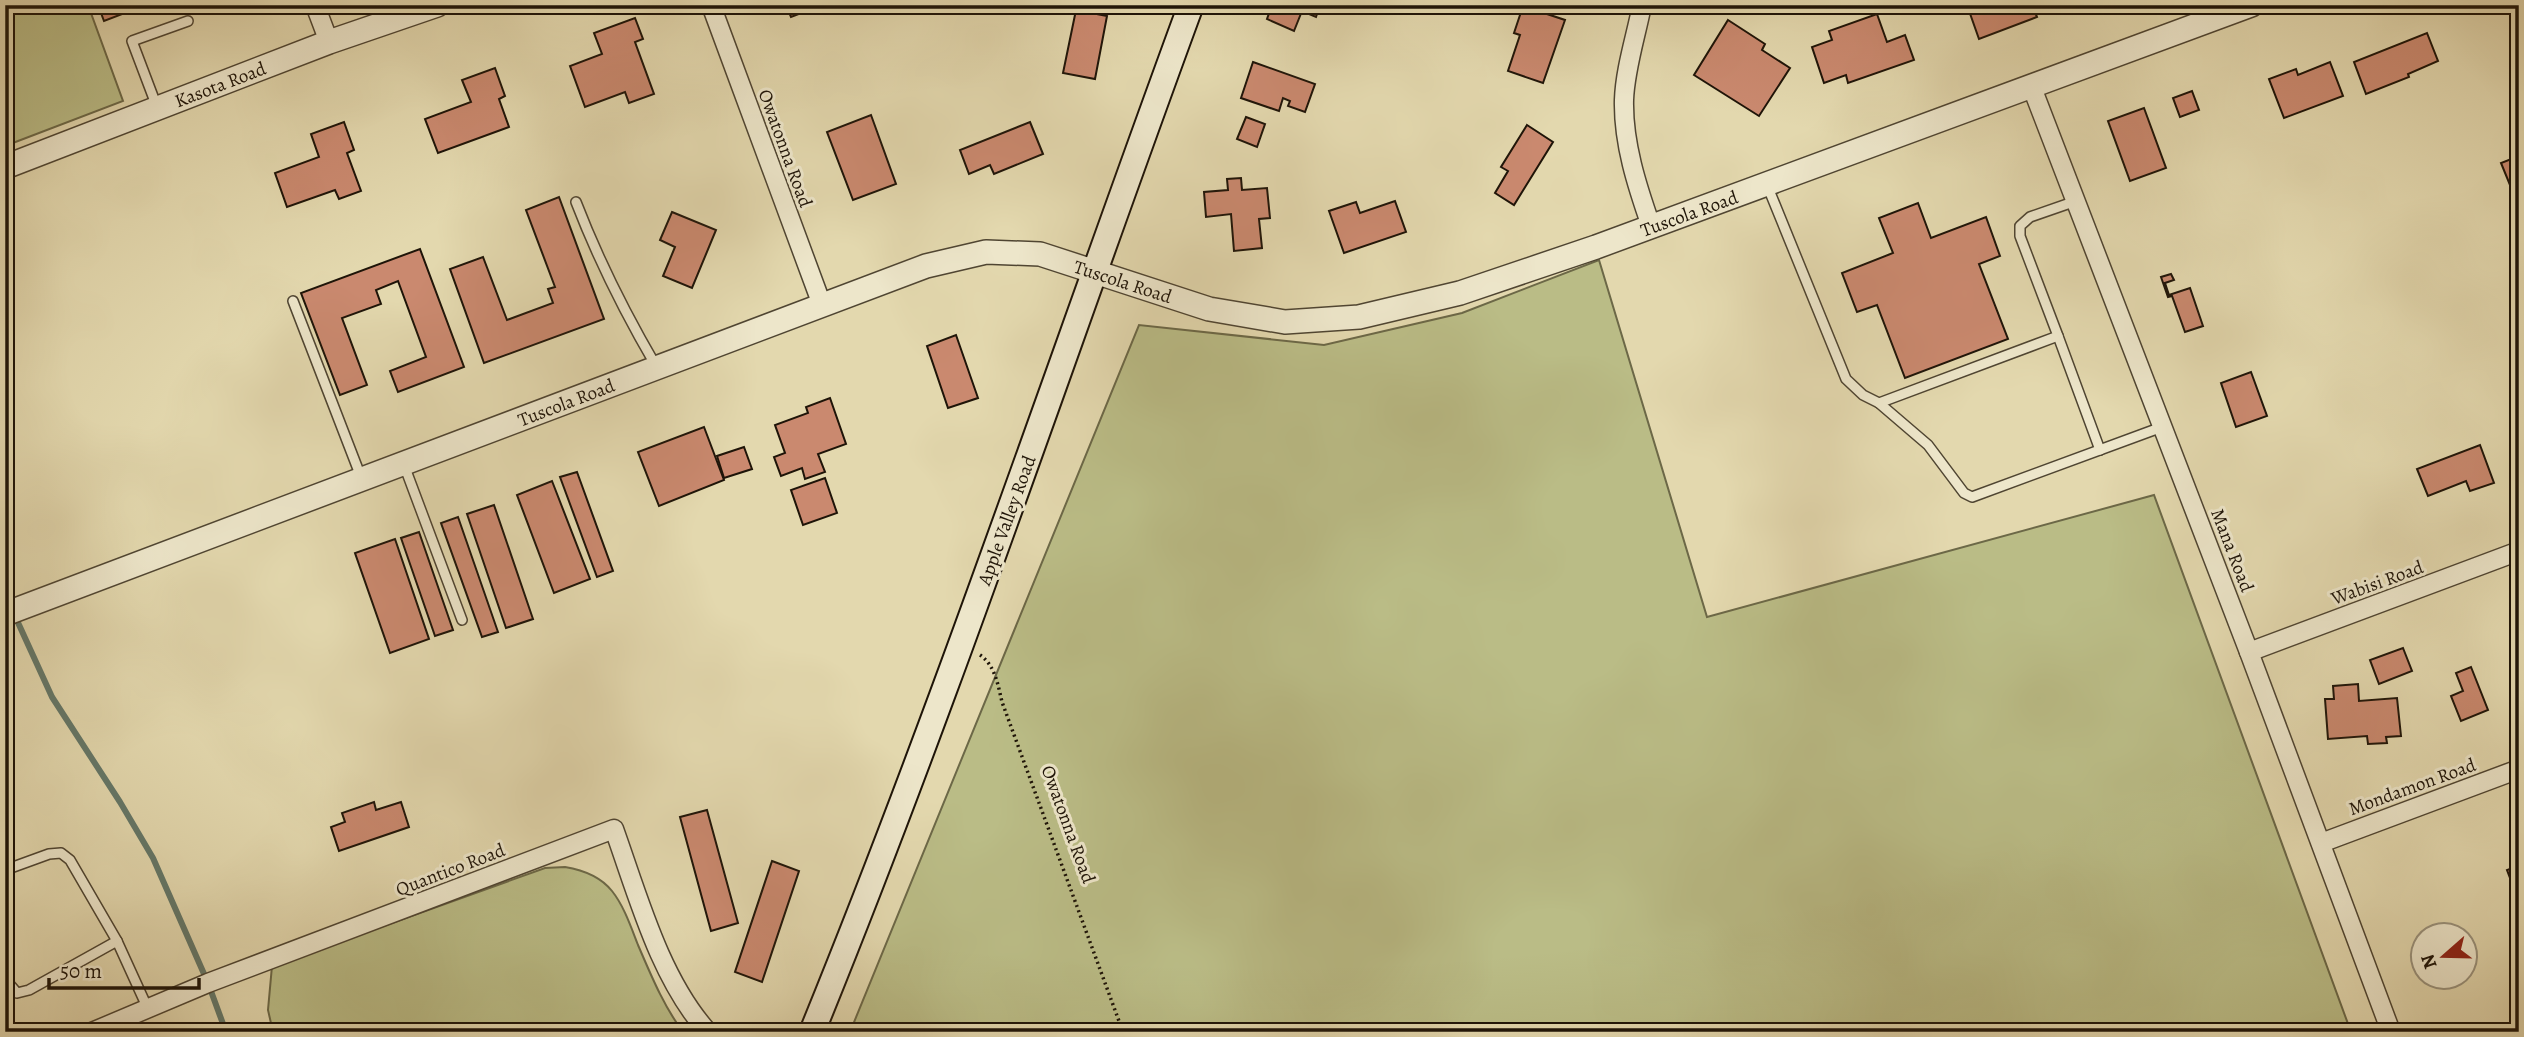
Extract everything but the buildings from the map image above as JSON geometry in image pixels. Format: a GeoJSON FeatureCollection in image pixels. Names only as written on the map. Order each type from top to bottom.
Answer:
{"type":"FeatureCollection","features":[{"type":"Feature","properties":{"kind":"main road","name":"Apple Valley Road"},"geometry":{"type":"LineString","coordinates":[[812,1032],[852,934],[1017,492],[1191,5]]}},
{"type":"Feature","properties":{"kind":"street"},"geometry":{"type":"LineString","coordinates":[[315,5],[329,42]]}},
{"type":"Feature","properties":{"kind":"street","name":"Kasota Road"},"geometry":{"type":"LineString","coordinates":[[5,167],[329,42],[437,5]]}},
{"type":"Feature","properties":{"kind":"street","name":"Owatonna Road"},"geometry":{"type":"LineString","coordinates":[[711,5],[822,305]]}},
{"type":"Feature","properties":{"kind":"street"},"geometry":{"type":"LineString","coordinates":[[1642,5],[1624,99],[1626,134],[1651,226]]}},
{"type":"Feature","properties":{"kind":"street","name":"Tuscola Road"},"geometry":{"type":"LineString","coordinates":[[5,614],[926,267],[986,252],[1040,254],[1209,309],[1285,322],[1359,317],[1460,293],[1596,247],[2251,5]]}},
{"type":"Feature","properties":{"kind":"street","name":"Mana Road"},"geometry":{"type":"LineString","coordinates":[[2031,85],[2249,652],[2391,1032]]}},
{"type":"Feature","properties":{"kind":"street","name":"Wabisi Road"},"geometry":{"type":"LineString","coordinates":[[2249,652],[2519,551]]}},
{"type":"Feature","properties":{"kind":"street","name":"Mondamon Road"},"geometry":{"type":"LineString","coordinates":[[2321,843],[2519,769]]}},
{"type":"Feature","properties":{"kind":"street","name":"Quantico Road"},"geometry":{"type":"LineString","coordinates":[[92,1032],[208,983],[614,829],[656,942],[690,1012],[708,1032]]}},
{"type":"Feature","properties":{"kind":"lane"},"geometry":{"type":"LineString","coordinates":[[157,108],[132,41],[188,21]]}},
{"type":"Feature","properties":{"kind":"lane"},"geometry":{"type":"LineString","coordinates":[[1768,185],[1846,379],[1928,445],[1964,493],[1972,497],[2162,427]]}},
{"type":"Feature","properties":{"kind":"lane"},"geometry":{"type":"LineString","coordinates":[[2076,201],[2030,216],[2020,226],[2020,236],[2100,450]]}},
{"type":"Feature","properties":{"kind":"lane"},"geometry":{"type":"LineString","coordinates":[[576,202],[594,250],[614,291],[657,367]]}},
{"type":"Feature","properties":{"kind":"lane"},"geometry":{"type":"LineString","coordinates":[[293,301],[362,479]]}},
{"type":"Feature","properties":{"kind":"lane"},"geometry":{"type":"LineString","coordinates":[[1879,403],[2058,335]]}},
{"type":"Feature","properties":{"kind":"lane"},"geometry":{"type":"LineString","coordinates":[[404,464],[462,620]]}},
{"type":"Feature","properties":{"kind":"lane"},"geometry":{"type":"LineString","coordinates":[[5,870],[50,854],[61,853],[70,860],[117,941],[148,1009]]}},
{"type":"Feature","properties":{"kind":"lane"},"geometry":{"type":"LineString","coordinates":[[5,979],[17,993],[29,990],[117,941]]}},
{"type":"Feature","properties":{"kind":"path","name":"Owatonna Road"},"geometry":{"type":"LineString","coordinates":[[961,643],[987,660],[995,674],[1002,702],[1123,1032]]}},
{"type":"Feature","properties":{"kind":"green space"},"geometry":{"type":"Polygon","coordinates":[[[5,5],[88,5],[123,101],[5,146],[5,5]]]}},
{"type":"Feature","properties":{"kind":"green space"},"geometry":{"type":"Polygon","coordinates":[[[1599,260],[1707,617],[2154,495],[2351,1032],[850,1032],[1139,325],[1324,345],[1462,313],[1599,260]]]}},
{"type":"Feature","properties":{"kind":"green space"},"geometry":{"type":"Polygon","coordinates":[[[565,867],[597,878],[616,897],[658,990],[683,1032],[273,1032],[268,1010],[272,966],[545,868],[565,867]]]}},
{"type":"Feature","properties":{"kind":"waterway"},"geometry":{"type":"LineString","coordinates":[[5,587],[10,606]]}},
{"type":"Feature","properties":{"kind":"waterway"},"geometry":{"type":"LineString","coordinates":[[15,616],[52,697],[153,858],[208,983],[226,1032]]}}]}
